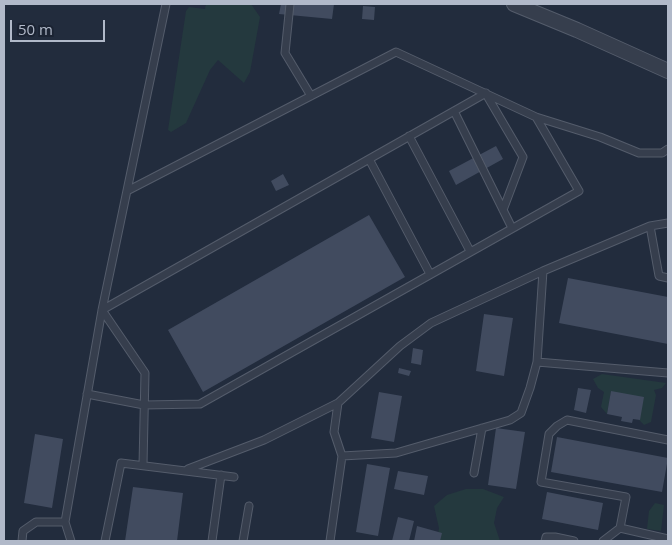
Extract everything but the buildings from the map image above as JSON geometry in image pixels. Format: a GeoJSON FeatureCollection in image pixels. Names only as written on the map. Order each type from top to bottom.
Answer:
{"type":"FeatureCollection","features":[{"type":"Feature","properties":{"kind":"street"},"geometry":{"type":"LineString","coordinates":[[514,4],[578,30],[668,72]]}},
{"type":"Feature","properties":{"kind":"lane"},"geometry":{"type":"LineString","coordinates":[[71,541],[65,522],[102,310],[166,4]]}},
{"type":"Feature","properties":{"kind":"lane"},"geometry":{"type":"LineString","coordinates":[[290,4],[285,53],[311,96]]}},
{"type":"Feature","properties":{"kind":"lane"},"geometry":{"type":"LineString","coordinates":[[127,191],[396,52],[536,117],[600,137],[639,153],[662,153],[668,149]]}},
{"type":"Feature","properties":{"kind":"lane"},"geometry":{"type":"LineString","coordinates":[[102,310],[486,93]]}},
{"type":"Feature","properties":{"kind":"lane"},"geometry":{"type":"LineString","coordinates":[[486,93],[523,157],[503,210]]}},
{"type":"Feature","properties":{"kind":"lane"},"geometry":{"type":"LineString","coordinates":[[454,111],[512,228]]}},
{"type":"Feature","properties":{"kind":"lane"},"geometry":{"type":"LineString","coordinates":[[88,394],[144,405],[200,404],[579,191],[536,117]]}},
{"type":"Feature","properties":{"kind":"lane"},"geometry":{"type":"LineString","coordinates":[[409,136],[470,251]]}},
{"type":"Feature","properties":{"kind":"lane"},"geometry":{"type":"LineString","coordinates":[[369,160],[430,274]]}},
{"type":"Feature","properties":{"kind":"lane"},"geometry":{"type":"LineString","coordinates":[[185,470],[264,440],[338,403],[400,346],[431,324],[542,271],[650,226],[668,223]]}},
{"type":"Feature","properties":{"kind":"lane"},"geometry":{"type":"LineString","coordinates":[[650,226],[659,276],[668,278]]}},
{"type":"Feature","properties":{"kind":"lane"},"geometry":{"type":"LineString","coordinates":[[342,456],[396,452],[510,420],[521,413],[530,388],[536,362],[542,271]]}},
{"type":"Feature","properties":{"kind":"lane"},"geometry":{"type":"LineString","coordinates":[[102,310],[145,374],[143,465]]}},
{"type":"Feature","properties":{"kind":"lane"},"geometry":{"type":"LineString","coordinates":[[536,362],[668,373]]}},
{"type":"Feature","properties":{"kind":"lane"},"geometry":{"type":"LineString","coordinates":[[330,541],[342,456],[334,432],[338,403]]}},
{"type":"Feature","properties":{"kind":"lane"},"geometry":{"type":"LineString","coordinates":[[603,541],[620,528],[626,497],[541,482],[549,434],[567,420],[668,440]]}},
{"type":"Feature","properties":{"kind":"lane"},"geometry":{"type":"LineString","coordinates":[[474,473],[482,428]]}},
{"type":"Feature","properties":{"kind":"lane"},"geometry":{"type":"LineString","coordinates":[[105,541],[122,463],[234,477]]}},
{"type":"Feature","properties":{"kind":"lane"},"geometry":{"type":"LineString","coordinates":[[212,541],[221,475]]}},
{"type":"Feature","properties":{"kind":"lane"},"geometry":{"type":"LineString","coordinates":[[243,541],[249,506]]}},
{"type":"Feature","properties":{"kind":"lane"},"geometry":{"type":"LineString","coordinates":[[22,541],[23,531],[36,522],[65,522]]}},
{"type":"Feature","properties":{"kind":"lane"},"geometry":{"type":"LineString","coordinates":[[620,528],[668,539]]}},
{"type":"Feature","properties":{"kind":"lane"},"geometry":{"type":"LineString","coordinates":[[545,541],[546,537],[555,537],[574,541]]}},
{"type":"Feature","properties":{"kind":"green space"},"geometry":{"type":"Polygon","coordinates":[[[206,4],[251,4],[260,17],[250,72],[244,83],[218,60],[210,70],[186,123],[171,132],[168,130],[186,11],[189,7],[205,9],[206,4]]]}},
{"type":"Feature","properties":{"kind":"green space"},"geometry":{"type":"Polygon","coordinates":[[[602,374],[666,383],[662,388],[654,390],[656,395],[651,422],[644,425],[611,391],[607,414],[601,407],[604,392],[598,388],[593,379],[602,374]]]}},
{"type":"Feature","properties":{"kind":"green space"},"geometry":{"type":"Polygon","coordinates":[[[466,489],[483,489],[504,497],[497,508],[494,523],[500,541],[437,541],[439,528],[434,506],[447,495],[466,489]]]}},
{"type":"Feature","properties":{"kind":"green space"},"geometry":{"type":"Polygon","coordinates":[[[655,503],[664,505],[661,531],[647,529],[649,511],[655,503]]]}}]}
